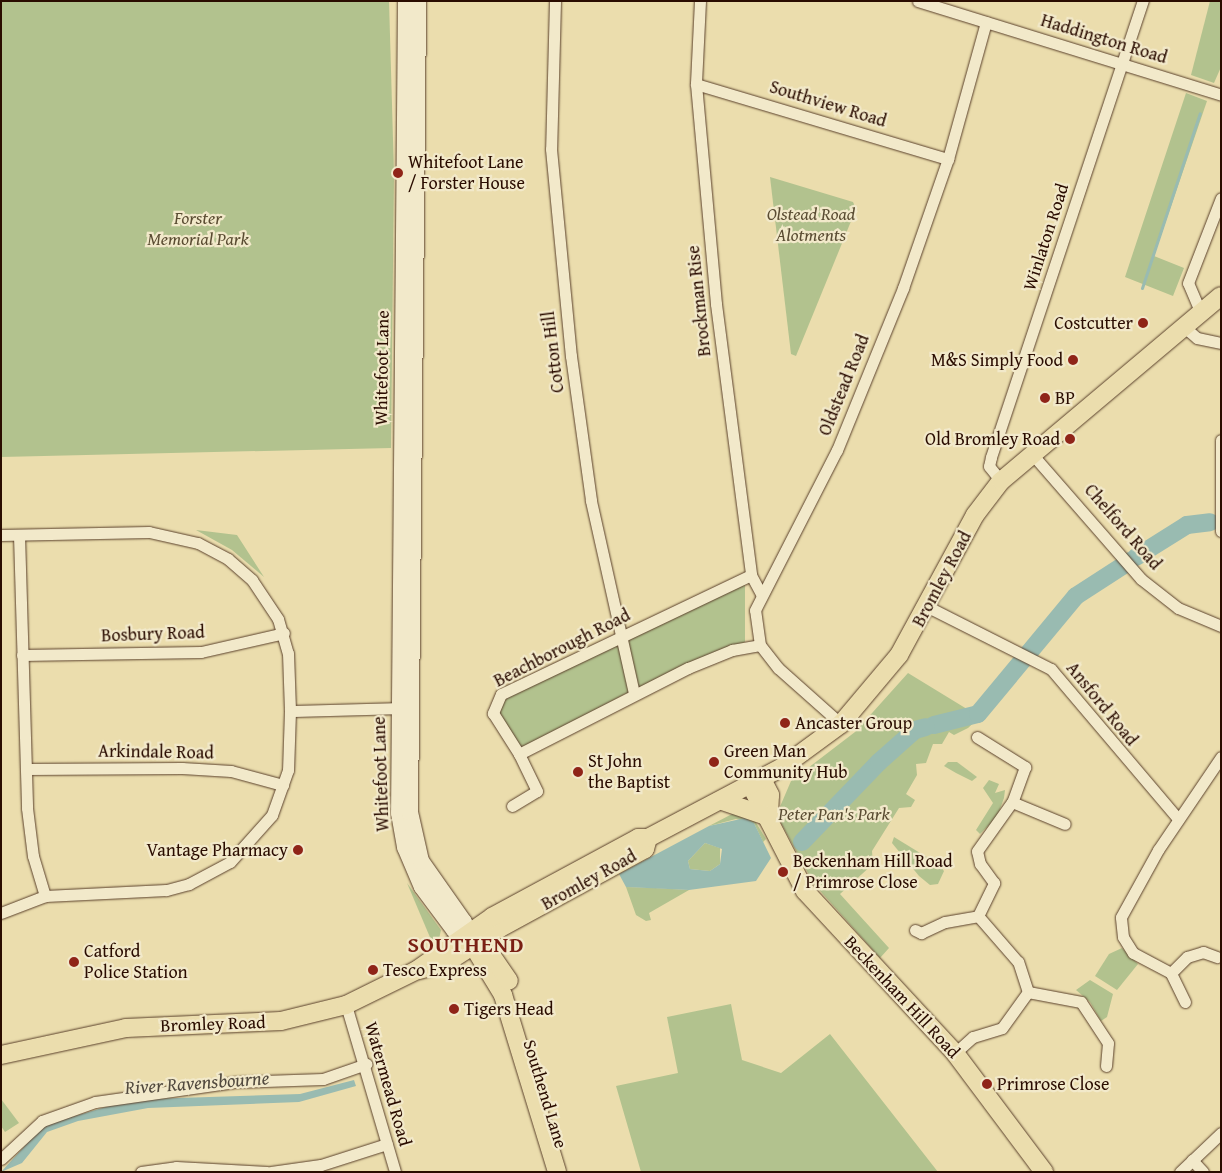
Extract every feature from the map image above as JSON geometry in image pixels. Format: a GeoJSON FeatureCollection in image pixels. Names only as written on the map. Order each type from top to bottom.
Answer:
{"type":"FeatureCollection","features":[{"type":"Feature","properties":{"kind":"main road","name":"Bromley Road"},"geometry":{"type":"LineString","coordinates":[[1,1055],[126,1028],[281,1021],[346,1005],[417,970],[434,968],[470,940],[645,849],[648,838],[756,782],[841,724],[899,655],[928,607],[975,515],[1001,481],[1182,325],[1221,296]]}},
{"type":"Feature","properties":{"kind":"main road","name":"Beckenham Hill Road"},"geometry":{"type":"LineString","coordinates":[[756,782],[770,795],[768,817],[805,891],[955,1053],[1044,1172]]}},
{"type":"Feature","properties":{"kind":"main road"},"geometry":{"type":"LineString","coordinates":[[722,801],[768,817]]}},
{"type":"Feature","properties":{"kind":"main road","name":"Southend Lane"},"geometry":{"type":"LineString","coordinates":[[470,940],[477,958],[498,984],[512,1009],[556,1149],[569,1172]]}},
{"type":"Feature","properties":{"kind":"main road","name":"Southend Lane"},"geometry":{"type":"LineString","coordinates":[[556,1149],[557,1172]]}},
{"type":"Feature","properties":{"kind":"street","name":"Whitefoot Lane"},"geometry":{"type":"LineString","coordinates":[[405,708],[406,1]]}},
{"type":"Feature","properties":{"kind":"street","name":"Whitefoot Lane"},"geometry":{"type":"LineString","coordinates":[[418,1],[405,708],[399,813],[404,847],[422,887],[454,930],[470,940]]}},
{"type":"Feature","properties":{"kind":"street","name":"Cotton Hill"},"geometry":{"type":"LineString","coordinates":[[555,1],[550,64],[553,192],[586,468],[634,694]]}},
{"type":"Feature","properties":{"kind":"street","name":"Brockman Rise"},"geometry":{"type":"LineString","coordinates":[[700,1],[696,84],[726,399],[751,575],[761,594]]}},
{"type":"Feature","properties":{"kind":"street","name":"Haddington Road"},"geometry":{"type":"LineString","coordinates":[[918,1],[1122,62],[1221,95]]}},
{"type":"Feature","properties":{"kind":"street","name":"Winlaton Road"},"geometry":{"type":"LineString","coordinates":[[1001,481],[990,466],[991,457],[1143,1]]}},
{"type":"Feature","properties":{"kind":"street","name":"Oldstead Road"},"geometry":{"type":"LineString","coordinates":[[841,724],[778,668],[760,645],[755,616],[761,594],[837,450],[903,288],[948,159],[986,22]]}},
{"type":"Feature","properties":{"kind":"street","name":"Southview Road"},"geometry":{"type":"LineString","coordinates":[[696,84],[948,159]]}},
{"type":"Feature","properties":{"kind":"street"},"geometry":{"type":"LineString","coordinates":[[1200,311],[1188,283],[1221,198]]}},
{"type":"Feature","properties":{"kind":"street"},"geometry":{"type":"LineString","coordinates":[[1208,231],[1221,228]]}},
{"type":"Feature","properties":{"kind":"street"},"geometry":{"type":"LineString","coordinates":[[1182,325],[1197,338],[1221,343]]}},
{"type":"Feature","properties":{"kind":"street"},"geometry":{"type":"LineString","coordinates":[[1221,440],[1219,517],[1221,531]]}},
{"type":"Feature","properties":{"kind":"street","name":"Chelford Road"},"geometry":{"type":"LineString","coordinates":[[1032,454],[1141,579],[1178,608],[1221,626]]}},
{"type":"Feature","properties":{"kind":"street"},"geometry":{"type":"LineString","coordinates":[[1,535],[149,532],[198,543],[228,559],[252,580],[284,633],[290,711],[283,785],[272,815],[251,843],[206,876],[166,890],[44,896],[1,913]]}},
{"type":"Feature","properties":{"kind":"street"},"geometry":{"type":"LineString","coordinates":[[19,535],[30,841],[44,896]]}},
{"type":"Feature","properties":{"kind":"street","name":"Beachborough Road"},"geometry":{"type":"LineString","coordinates":[[519,754],[495,717],[498,697],[751,575]]}},
{"type":"Feature","properties":{"kind":"street","name":"Ansford Road"},"geometry":{"type":"LineString","coordinates":[[928,607],[1044,666],[1178,819]]}},
{"type":"Feature","properties":{"kind":"street","name":"Bosbury Road"},"geometry":{"type":"LineString","coordinates":[[22,655],[202,652],[284,633]]}},
{"type":"Feature","properties":{"kind":"street"},"geometry":{"type":"LineString","coordinates":[[512,806],[537,791],[519,754],[634,694],[732,650],[760,645]]}},
{"type":"Feature","properties":{"kind":"street"},"geometry":{"type":"LineString","coordinates":[[290,711],[405,708]]}},
{"type":"Feature","properties":{"kind":"street"},"geometry":{"type":"LineString","coordinates":[[977,737],[1025,767],[1012,802],[977,851],[980,864],[994,883],[978,916]]}},
{"type":"Feature","properties":{"kind":"street"},"geometry":{"type":"LineString","coordinates":[[1185,1002],[1171,973],[1141,960],[1123,937],[1124,907],[1147,874],[1178,819],[1221,757]]}},
{"type":"Feature","properties":{"kind":"street","name":"Arkindale Road"},"geometry":{"type":"LineString","coordinates":[[26,770],[182,768],[231,771],[283,785]]}},
{"type":"Feature","properties":{"kind":"street"},"geometry":{"type":"LineString","coordinates":[[1012,802],[1065,824]]}},
{"type":"Feature","properties":{"kind":"street"},"geometry":{"type":"LineString","coordinates":[[915,930],[933,930],[945,922],[978,916]]}},
{"type":"Feature","properties":{"kind":"street"},"geometry":{"type":"LineString","coordinates":[[978,916],[1018,962],[1028,992]]}},
{"type":"Feature","properties":{"kind":"street"},"geometry":{"type":"LineString","coordinates":[[1171,973],[1187,957],[1203,952],[1217,957]]}},
{"type":"Feature","properties":{"kind":"street"},"geometry":{"type":"LineString","coordinates":[[955,1053],[973,1037],[1002,1028],[1028,992]]}},
{"type":"Feature","properties":{"kind":"street"},"geometry":{"type":"LineString","coordinates":[[1028,992],[1081,1002],[1108,1043],[1106,1066]]}},
{"type":"Feature","properties":{"kind":"street","name":"Watermead Road"},"geometry":{"type":"LineString","coordinates":[[346,1005],[366,1064],[395,1172]]}},
{"type":"Feature","properties":{"kind":"street"},"geometry":{"type":"LineString","coordinates":[[1,1159],[42,1121],[95,1102],[235,1082],[322,1079],[366,1064]]}},
{"type":"Feature","properties":{"kind":"street"},"geometry":{"type":"LineString","coordinates":[[1180,1172],[1221,1133]]}},
{"type":"Feature","properties":{"kind":"street"},"geometry":{"type":"LineString","coordinates":[[141,1172],[176,1167],[269,1172],[321,1166],[387,1144]]}},
{"type":"Feature","properties":{"kind":"street"},"geometry":{"type":"LineString","coordinates":[[1192,1160],[1203,1172]]}},
{"type":"Feature","properties":{"kind":"green space","name":"Forster Memorial Park"},"geometry":{"type":"Polygon","coordinates":[[[1,1],[389,1],[394,174],[391,448],[1,457],[1,1]]]}},
{"type":"Feature","properties":{"kind":"green space"},"geometry":{"type":"Polygon","coordinates":[[[1210,1],[1221,1],[1221,67],[1214,83],[1191,75],[1210,1]]]}},
{"type":"Feature","properties":{"kind":"green space"},"geometry":{"type":"Polygon","coordinates":[[[1186,93],[1207,101],[1154,256],[1184,268],[1173,296],[1125,277],[1186,93]]]}},
{"type":"Feature","properties":{"kind":"green space","name":"Olstead Road Alotments"},"geometry":{"type":"Polygon","coordinates":[[[770,177],[853,202],[856,209],[796,356],[791,354],[770,177]]]}},
{"type":"Feature","properties":{"kind":"green space"},"geometry":{"type":"Polygon","coordinates":[[[196,530],[237,535],[264,577],[232,550],[196,530]]]}},
{"type":"Feature","properties":{"kind":"green space"},"geometry":{"type":"Polygon","coordinates":[[[745,583],[745,642],[625,694],[522,749],[498,713],[502,699],[745,583]]]}},
{"type":"Feature","properties":{"kind":"green space","name":"Peter Pan's Park"},"geometry":{"type":"Polygon","coordinates":[[[908,673],[980,717],[968,728],[954,735],[949,732],[942,744],[933,744],[926,763],[916,764],[917,775],[906,794],[915,800],[911,807],[899,808],[872,851],[873,864],[840,894],[889,948],[880,958],[814,884],[781,823],[779,809],[791,781],[855,732],[908,673]]]}},
{"type":"Feature","properties":{"kind":"green space"},"geometry":{"type":"Polygon","coordinates":[[[948,762],[957,762],[977,777],[972,781],[956,773],[944,766],[948,762]]]}},
{"type":"Feature","properties":{"kind":"green space"},"geometry":{"type":"Polygon","coordinates":[[[989,780],[999,784],[995,793],[1005,790],[1004,798],[997,817],[980,834],[976,830],[993,803],[983,788],[989,780]]]}},
{"type":"Feature","properties":{"kind":"green space"},"geometry":{"type":"Polygon","coordinates":[[[734,813],[755,821],[766,839],[763,842],[754,823],[736,819],[709,826],[734,813]]]}},
{"type":"Feature","properties":{"kind":"green space"},"geometry":{"type":"Polygon","coordinates":[[[894,837],[938,864],[944,871],[938,884],[930,885],[919,876],[892,843],[894,837]]]}},
{"type":"Feature","properties":{"kind":"green space"},"geometry":{"type":"Polygon","coordinates":[[[705,843],[720,848],[720,864],[710,871],[690,869],[688,861],[705,843]]]}},
{"type":"Feature","properties":{"kind":"green space"},"geometry":{"type":"Polygon","coordinates":[[[407,883],[441,930],[439,939],[432,942],[407,883]]]}},
{"type":"Feature","properties":{"kind":"green space"},"geometry":{"type":"Polygon","coordinates":[[[626,887],[689,890],[649,913],[651,920],[646,921],[636,915],[626,887]]]}},
{"type":"Feature","properties":{"kind":"green space"},"geometry":{"type":"Polygon","coordinates":[[[1122,948],[1138,964],[1117,990],[1095,976],[1109,954],[1122,948]]]}},
{"type":"Feature","properties":{"kind":"green space"},"geometry":{"type":"Polygon","coordinates":[[[1090,980],[1113,994],[1107,1017],[1101,1021],[1090,1002],[1076,990],[1090,980]]]}},
{"type":"Feature","properties":{"kind":"green space"},"geometry":{"type":"Polygon","coordinates":[[[731,1004],[742,1060],[781,1073],[830,1034],[938,1172],[641,1172],[616,1086],[678,1073],[667,1017],[731,1004]]]}},
{"type":"Feature","properties":{"kind":"green space"},"geometry":{"type":"Polygon","coordinates":[[[1,1099],[19,1123],[5,1132],[1,1126],[1,1099]]]}},
{"type":"Feature","properties":{"kind":"water"},"geometry":{"type":"Polygon","coordinates":[[[745,818],[754,823],[771,858],[756,881],[689,890],[626,887],[619,874],[709,826],[745,818]],[[705,843],[688,861],[690,869],[710,871],[720,864],[722,849],[705,843]]]}},
{"type":"Feature","properties":{"kind":"water"},"geometry":{"type":"Polygon","coordinates":[[[354,1080],[356,1086],[299,1102],[148,1108],[78,1121],[47,1132],[22,1163],[1,1172],[44,1125],[109,1106],[147,1099],[300,1094],[354,1080]]]}},
{"type":"Feature","properties":{"kind":"waterway"},"geometry":{"type":"LineString","coordinates":[[1142,288],[1200,113]]}},
{"type":"Feature","properties":{"kind":"waterway","name":"River Ravensbourne"},"geometry":{"type":"LineString","coordinates":[[1136,557],[1187,525],[1210,522]]}},
{"type":"Feature","properties":{"kind":"waterway","name":"River Ravensbourne"},"geometry":{"type":"LineString","coordinates":[[934,725],[978,714],[1076,596],[1130,561]]}},
{"type":"Feature","properties":{"kind":"waterway","name":"River Ravensbourne"},"geometry":{"type":"LineString","coordinates":[[802,842],[879,762],[915,730],[926,727]]}},
{"type":"Feature","properties":{"kind":"place","name":"Whitefoot Lane / Forster House"},"geometry":{"type":"Point","coordinates":[398,173]}},
{"type":"Feature","properties":{"kind":"place","name":"Costcutter"},"geometry":{"type":"Point","coordinates":[1143,323]}},
{"type":"Feature","properties":{"kind":"place","name":"M&S Simply Food"},"geometry":{"type":"Point","coordinates":[1073,360]}},
{"type":"Feature","properties":{"kind":"place","name":"BP"},"geometry":{"type":"Point","coordinates":[1045,398]}},
{"type":"Feature","properties":{"kind":"place","name":"Old Bromley Road"},"geometry":{"type":"Point","coordinates":[1070,439]}},
{"type":"Feature","properties":{"kind":"place","name":"Ancaster Group"},"geometry":{"type":"Point","coordinates":[785,723]}},
{"type":"Feature","properties":{"kind":"place","name":"Green Man Community Hub"},"geometry":{"type":"Point","coordinates":[714,762]}},
{"type":"Feature","properties":{"kind":"place","name":"St John the Baptist"},"geometry":{"type":"Point","coordinates":[578,772]}},
{"type":"Feature","properties":{"kind":"place","name":"Vantage Pharmacy"},"geometry":{"type":"Point","coordinates":[298,850]}},
{"type":"Feature","properties":{"kind":"place","name":"Beckenham Hill Road / Primrose Close"},"geometry":{"type":"Point","coordinates":[783,872]}},
{"type":"Feature","properties":{"kind":"place","name":"Catford Police Station"},"geometry":{"type":"Point","coordinates":[74,962]}},
{"type":"Feature","properties":{"kind":"place","name":"Tesco Express"},"geometry":{"type":"Point","coordinates":[373,970]}},
{"type":"Feature","properties":{"kind":"place","name":"Tigers Head"},"geometry":{"type":"Point","coordinates":[454,1009]}},
{"type":"Feature","properties":{"kind":"place","name":"Primrose Close"},"geometry":{"type":"Point","coordinates":[987,1084]}},
{"type":"Feature","properties":{"kind":"district","name":"SOUTHEND"},"geometry":{"type":"Point","coordinates":[466,945]}}]}
